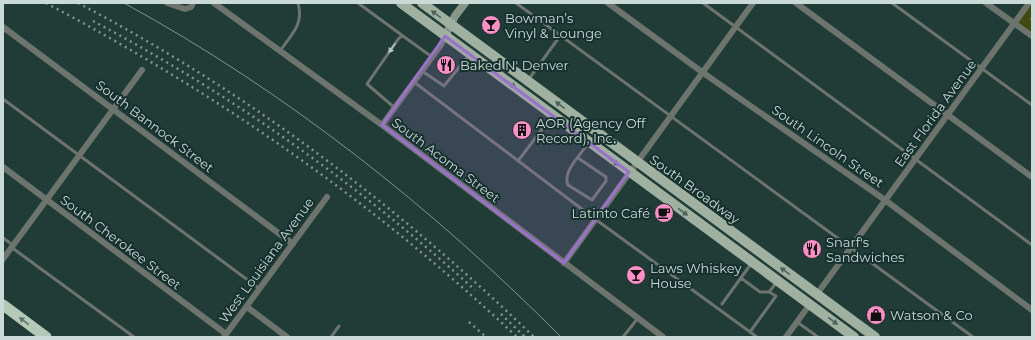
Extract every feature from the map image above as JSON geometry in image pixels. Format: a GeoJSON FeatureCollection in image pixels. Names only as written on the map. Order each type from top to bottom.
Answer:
{"type":"FeatureCollection","features":[{"type":"Feature","properties":{"kind":"highway"},"geometry":{"type":"LineString","coordinates":[[3,305],[46,337]]}},
{"type":"Feature","properties":{"kind":"main road","name":"South Broadway"},"geometry":{"type":"LineString","coordinates":[[401,3],[448,30],[528,81],[632,167],[752,262],[854,337]]}},
{"type":"Feature","properties":{"kind":"main road","name":"South Broadway"},"geometry":{"type":"LineString","coordinates":[[422,3],[469,54],[589,142],[632,167],[817,294],[876,337]]}},
{"type":"Feature","properties":{"kind":"street"},"geometry":{"type":"LineString","coordinates":[[167,3],[185,10],[191,7],[193,3]]}},
{"type":"Feature","properties":{"kind":"street","name":"South Acoma Street"},"geometry":{"type":"LineString","coordinates":[[214,3],[382,126],[662,337]]}},
{"type":"Feature","properties":{"kind":"street"},"geometry":{"type":"LineString","coordinates":[[382,126],[432,57],[465,3]]}},
{"type":"Feature","properties":{"kind":"street","name":"South Lincoln Street"},"geometry":{"type":"LineString","coordinates":[[608,3],[702,72],[885,200],[1032,310]]}},
{"type":"Feature","properties":{"kind":"street"},"geometry":{"type":"LineString","coordinates":[[564,263],[632,167],[753,3]]}},
{"type":"Feature","properties":{"kind":"street"},"geometry":{"type":"LineString","coordinates":[[796,3],[1032,177]]}},
{"type":"Feature","properties":{"kind":"street"},"geometry":{"type":"LineString","coordinates":[[986,3],[1032,36]]}},
{"type":"Feature","properties":{"kind":"street","name":"East Florida Avenue"},"geometry":{"type":"LineString","coordinates":[[817,294],[1029,3]]}},
{"type":"Feature","properties":{"kind":"street","name":"South Bannock Street"},"geometry":{"type":"LineString","coordinates":[[3,27],[293,244]]}},
{"type":"Feature","properties":{"kind":"street"},"geometry":{"type":"LineString","coordinates":[[3,259],[142,70]]}},
{"type":"Feature","properties":{"kind":"street","name":"South Cherokee Street"},"geometry":{"type":"LineString","coordinates":[[3,167],[225,336]]}},
{"type":"Feature","properties":{"kind":"street","name":"West Louisiana Avenue"},"geometry":{"type":"LineString","coordinates":[[225,336],[327,197]]}},
{"type":"Feature","properties":{"kind":"street"},"geometry":{"type":"LineString","coordinates":[[786,337],[810,304]]}},
{"type":"Feature","properties":{"kind":"street"},"geometry":{"type":"LineString","coordinates":[[247,307],[287,337]]}},
{"type":"Feature","properties":{"kind":"lane"},"geometry":{"type":"LineString","coordinates":[[280,51],[298,26],[301,18],[298,3]]}},
{"type":"Feature","properties":{"kind":"lane"},"geometry":{"type":"LineString","coordinates":[[358,3],[432,57]]}},
{"type":"Feature","properties":{"kind":"lane"},"geometry":{"type":"LineString","coordinates":[[516,3],[669,117],[971,336]]}},
{"type":"Feature","properties":{"kind":"lane"},"geometry":{"type":"LineString","coordinates":[[703,3],[1032,245]]}},
{"type":"Feature","properties":{"kind":"lane"},"geometry":{"type":"LineString","coordinates":[[892,3],[1032,105]]}},
{"type":"Feature","properties":{"kind":"lane"},"geometry":{"type":"LineString","coordinates":[[395,108],[367,84],[399,38],[403,36]]}},
{"type":"Feature","properties":{"kind":"lane"},"geometry":{"type":"LineString","coordinates":[[528,81],[560,36]]}},
{"type":"Feature","properties":{"kind":"lane"},"geometry":{"type":"LineString","coordinates":[[422,71],[444,86],[469,54]]}},
{"type":"Feature","properties":{"kind":"lane"},"geometry":{"type":"LineString","coordinates":[[414,82],[596,219],[757,337]]}},
{"type":"Feature","properties":{"kind":"lane"},"geometry":{"type":"LineString","coordinates":[[3,99],[260,289]]}},
{"type":"Feature","properties":{"kind":"lane"},"geometry":{"type":"LineString","coordinates":[[518,161],[553,115]]}},
{"type":"Feature","properties":{"kind":"lane"},"geometry":{"type":"LineString","coordinates":[[578,158],[606,177],[606,182],[592,200],[568,185],[566,181],[569,171],[589,142]]}},
{"type":"Feature","properties":{"kind":"lane"},"geometry":{"type":"LineString","coordinates":[[3,238],[134,337]]}},
{"type":"Feature","properties":{"kind":"lane"},"geometry":{"type":"LineString","coordinates":[[722,304],[752,262]]}},
{"type":"Feature","properties":{"kind":"lane"},"geometry":{"type":"LineString","coordinates":[[741,278],[760,292],[769,292],[776,296],[750,332]]}},
{"type":"Feature","properties":{"kind":"lane"},"geometry":{"type":"LineString","coordinates":[[769,292],[778,280]]}},
{"type":"Feature","properties":{"kind":"lane"},"geometry":{"type":"LineString","coordinates":[[623,337],[638,318]]}},
{"type":"Feature","properties":{"kind":"lane"},"geometry":{"type":"LineString","coordinates":[[797,322],[818,337]]}},
{"type":"Feature","properties":{"kind":"lane"},"geometry":{"type":"LineString","coordinates":[[331,337],[339,326]]}},
{"type":"Feature","properties":{"kind":"highlighted area"},"geometry":{"type":"Polygon","coordinates":[[[445,36],[629,172],[564,263],[382,125],[445,36]]]}},
{"type":"Feature","properties":{"kind":"green space"},"geometry":{"type":"Polygon","coordinates":[[[1029,3],[1032,3],[1032,36],[1014,23],[1029,3]]]}},
{"type":"Feature","properties":{"kind":"tram line"},"geometry":{"type":"LineString","coordinates":[[124,3],[184,37],[242,74],[299,113],[354,154],[461,242],[561,337]]}},
{"type":"Feature","properties":{"kind":"railway"},"geometry":{"type":"LineString","coordinates":[[46,3],[111,38],[173,75],[293,154],[407,241],[462,287],[517,337]]}},
{"type":"Feature","properties":{"kind":"railway"},"geometry":{"type":"LineString","coordinates":[[78,3],[140,37],[201,74],[318,154],[429,242],[534,337]]}},
{"type":"Feature","properties":{"kind":"railway"},"geometry":{"type":"LineString","coordinates":[[93,21],[195,79],[292,144],[340,178],[386,214],[475,290]]}},
{"type":"Feature","properties":{"kind":"railway"},"geometry":{"type":"LineString","coordinates":[[501,314],[525,337]]}},
{"type":"Feature","properties":{"kind":"railway"},"geometry":{"type":"LineString","coordinates":[[469,322],[486,337]]}},
{"type":"Feature","properties":{"kind":"place","name":"Bowman’s Vinyl & Lounge"},"geometry":{"type":"Point","coordinates":[491,25]}},
{"type":"Feature","properties":{"kind":"place","name":"Baked N' Denver"},"geometry":{"type":"Point","coordinates":[446,65]}},
{"type":"Feature","properties":{"kind":"place","name":"AOR (Agency Off Record), Inc."},"geometry":{"type":"Point","coordinates":[522,130]}},
{"type":"Feature","properties":{"kind":"place","name":"Latinto Café"},"geometry":{"type":"Point","coordinates":[664,213]}},
{"type":"Feature","properties":{"kind":"place","name":"Snarf's Sandwiches"},"geometry":{"type":"Point","coordinates":[812,249]}},
{"type":"Feature","properties":{"kind":"place","name":"Laws Whiskey House"},"geometry":{"type":"Point","coordinates":[636,275]}},
{"type":"Feature","properties":{"kind":"place","name":"Watson & Co"},"geometry":{"type":"Point","coordinates":[876,315]}}]}
